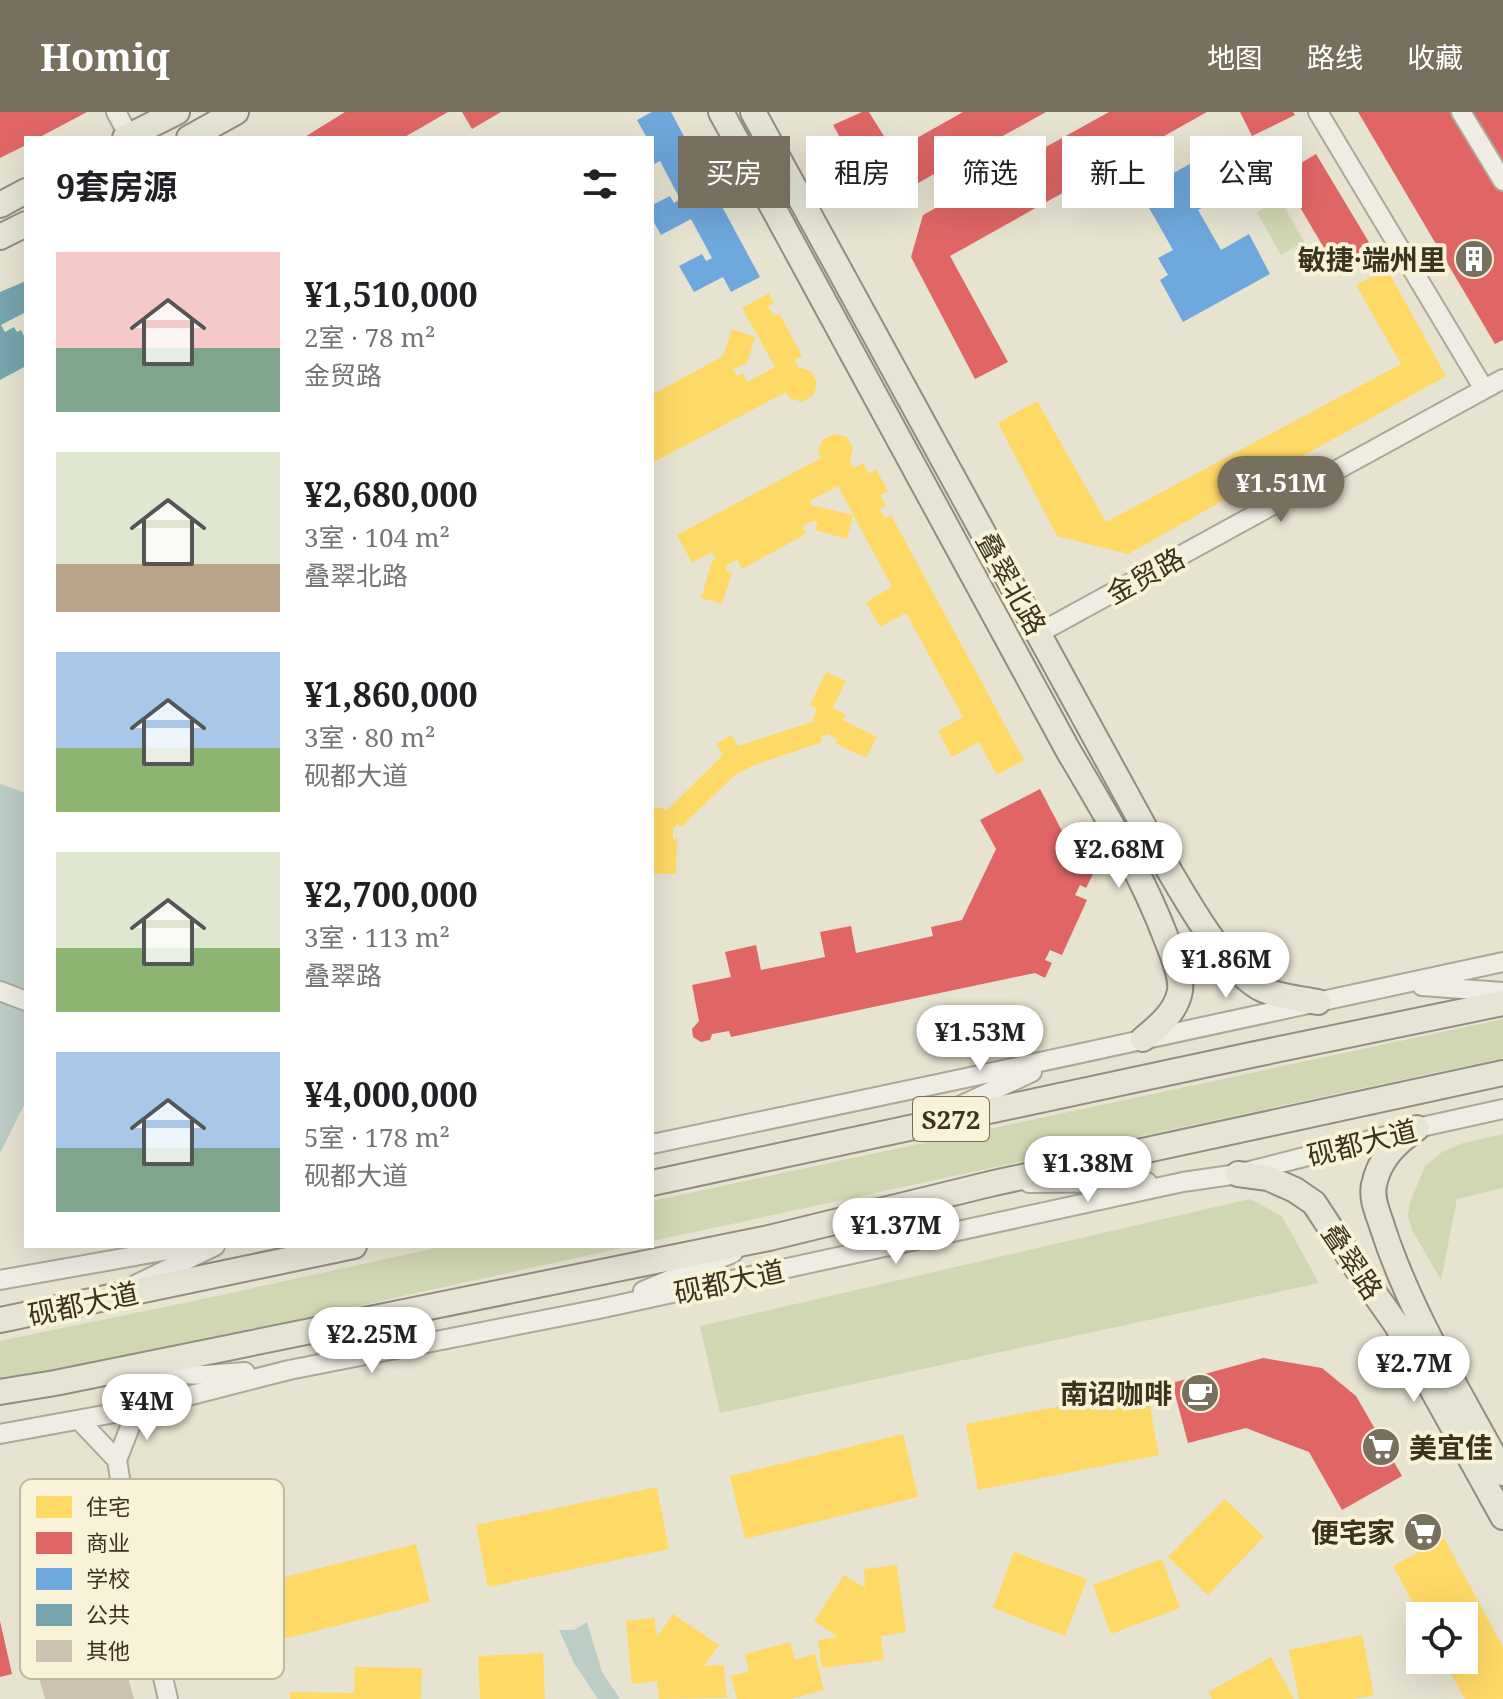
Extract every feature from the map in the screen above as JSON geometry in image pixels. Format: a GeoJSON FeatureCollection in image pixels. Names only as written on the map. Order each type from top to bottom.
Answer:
{"type":"FeatureCollection","features":[{"type":"Feature","properties":{"kind":"main road"},"geometry":{"type":"LineString","coordinates":[[129,136],[177,112]]}},
{"type":"Feature","properties":{"kind":"main road"},"geometry":{"type":"LineString","coordinates":[[193,136],[236,112]]}},
{"type":"Feature","properties":{"kind":"main road","name":"叠翠北路"},"geometry":{"type":"LineString","coordinates":[[721,112],[1062,738],[1122,842],[1159,918],[1174,959],[1180,991],[1164,1022],[1143,1039]]}},
{"type":"Feature","properties":{"kind":"main road","name":"叠翠北路"},"geometry":{"type":"LineString","coordinates":[[753,112],[1148,834],[1195,912],[1241,976],[1261,990],[1318,1002]]}},
{"type":"Feature","properties":{"kind":"main road"},"geometry":{"type":"LineString","coordinates":[[0,205],[24,192]]}},
{"type":"Feature","properties":{"kind":"main road"},"geometry":{"type":"LineString","coordinates":[[0,237],[24,225]]}},
{"type":"Feature","properties":{"kind":"main road"},"geometry":{"type":"LineString","coordinates":[[1159,918],[1178,929],[1190,924],[1195,912]]}},
{"type":"Feature","properties":{"kind":"main road","name":"S272"},"geometry":{"type":"LineString","coordinates":[[654,1183],[1503,1003]]}},
{"type":"Feature","properties":{"kind":"main road","name":"砚都大道"},"geometry":{"type":"LineString","coordinates":[[0,1392],[769,1238],[994,1183],[1503,1073]]}},
{"type":"Feature","properties":{"kind":"main road","name":"叠翠路"},"geometry":{"type":"LineString","coordinates":[[1417,1128],[1397,1142],[1383,1159],[1373,1186],[1374,1203],[1394,1264],[1421,1321],[1503,1473]]}},
{"type":"Feature","properties":{"kind":"main road","name":"叠翠路"},"geometry":{"type":"LineString","coordinates":[[1238,1174],[1268,1178],[1314,1203],[1396,1324],[1503,1517]]}},
{"type":"Feature","properties":{"kind":"main road","name":"砚都大道"},"geometry":{"type":"LineString","coordinates":[[1,1319],[345,1248]]}},
{"type":"Feature","properties":{"kind":"main road"},"geometry":{"type":"LineString","coordinates":[[1358,1270],[1362,1257],[1372,1251],[1384,1251],[1394,1264]]}},
{"type":"Feature","properties":{"kind":"street"},"geometry":{"type":"LineString","coordinates":[[116,112],[127,136]]}},
{"type":"Feature","properties":{"kind":"street"},"geometry":{"type":"LineString","coordinates":[[1318,112],[1484,389]]}},
{"type":"Feature","properties":{"kind":"street"},"geometry":{"type":"LineString","coordinates":[[1461,112],[1503,181]]}},
{"type":"Feature","properties":{"kind":"street","name":"金贸路"},"geometry":{"type":"LineString","coordinates":[[1039,633],[1503,379]]}},
{"type":"Feature","properties":{"kind":"street"},"geometry":{"type":"LineString","coordinates":[[654,1144],[1503,962]]}},
{"type":"Feature","properties":{"kind":"street"},"geometry":{"type":"LineString","coordinates":[[1401,984],[1503,992]]}},
{"type":"Feature","properties":{"kind":"street"},"geometry":{"type":"LineString","coordinates":[[0,991],[24,1000]]}},
{"type":"Feature","properties":{"kind":"street"},"geometry":{"type":"LineString","coordinates":[[917,1126],[1060,1059]]}},
{"type":"Feature","properties":{"kind":"street","name":"砚都大道"},"geometry":{"type":"LineString","coordinates":[[0,1434],[137,1409],[289,1370],[599,1309],[1183,1182],[1238,1174],[1503,1109]]}},
{"type":"Feature","properties":{"kind":"street"},"geometry":{"type":"LineString","coordinates":[[994,1183],[1183,1182]]}},
{"type":"Feature","properties":{"kind":"street"},"geometry":{"type":"LineString","coordinates":[[599,1309],[769,1238]]}},
{"type":"Feature","properties":{"kind":"street","name":"砚都大道"},"geometry":{"type":"LineString","coordinates":[[0,1280],[180,1248]]}},
{"type":"Feature","properties":{"kind":"street"},"geometry":{"type":"LineString","coordinates":[[109,1298],[211,1248]]}},
{"type":"Feature","properties":{"kind":"street"},"geometry":{"type":"LineString","coordinates":[[112,1371],[205,1375],[289,1370]]}},
{"type":"Feature","properties":{"kind":"street"},"geometry":{"type":"LineString","coordinates":[[120,1479],[117,1460],[137,1409]]}},
{"type":"Feature","properties":{"kind":"street"},"geometry":{"type":"LineString","coordinates":[[79,1420],[117,1460]]}},
{"type":"Feature","properties":{"kind":"street"},"geometry":{"type":"LineString","coordinates":[[163,1679],[168,1699]]}},
{"type":"Feature","properties":{"kind":"green space"},"geometry":{"type":"Polygon","coordinates":[[[1264,208],[1285,208],[1304,242],[1281,255],[1257,212],[1264,208]]]}},
{"type":"Feature","properties":{"kind":"green space"},"geometry":{"type":"Polygon","coordinates":[[[1503,1019],[1503,1058],[654,1241],[654,1201],[1503,1019]]]}},
{"type":"Feature","properties":{"kind":"green space"},"geometry":{"type":"Polygon","coordinates":[[[1503,1134],[1503,1188],[1457,1199],[1441,1280],[1412,1230],[1408,1216],[1410,1202],[1425,1166],[1442,1152],[1463,1143],[1503,1134]]]}},
{"type":"Feature","properties":{"kind":"green space"},"geometry":{"type":"Polygon","coordinates":[[[1250,1199],[1282,1216],[1319,1283],[720,1413],[700,1326],[1250,1199]]]}},
{"type":"Feature","properties":{"kind":"green space"},"geometry":{"type":"Polygon","coordinates":[[[436,1248],[622,1248],[217,1337],[15,1378],[0,1378],[0,1341],[436,1248]]]}},
{"type":"Feature","properties":{"kind":"shaded area"},"geometry":{"type":"Polygon","coordinates":[[[0,784],[24,792],[24,1105],[0,1153],[0,784]]]}},
{"type":"Feature","properties":{"kind":"shaded area"},"geometry":{"type":"Polygon","coordinates":[[[587,1622],[602,1672],[620,1699],[598,1699],[574,1663],[559,1630],[574,1630],[587,1622]]]}},
{"type":"Feature","properties":{"kind":"building: 住宅"},"geometry":{"type":"Polygon","coordinates":[[[1387,269],[1446,376],[1128,554],[1057,536],[998,423],[1037,401],[1106,522],[1401,364],[1356,285],[1387,269]]]}},
{"type":"Feature","properties":{"kind":"building: 住宅"},"geometry":{"type":"Polygon","coordinates":[[[769,293],[774,303],[768,306],[774,316],[779,313],[802,356],[795,360],[798,367],[811,371],[817,382],[814,395],[802,402],[789,398],[786,392],[654,462],[654,394],[723,356],[732,329],[755,337],[747,363],[733,369],[737,376],[743,373],[747,382],[775,367],[742,308],[769,293]]]}},
{"type":"Feature","properties":{"kind":"building: 住宅"},"geometry":{"type":"Polygon","coordinates":[[[834,434],[847,437],[853,448],[850,462],[854,468],[863,463],[869,474],[876,469],[888,491],[880,495],[886,506],[879,509],[885,518],[891,515],[1024,760],[997,775],[979,742],[952,757],[938,731],[963,717],[906,613],[880,627],[866,602],[892,587],[838,486],[810,501],[813,507],[853,515],[847,539],[815,530],[818,522],[813,521],[802,526],[806,534],[742,569],[737,560],[727,565],[726,571],[732,573],[722,604],[701,598],[715,559],[712,552],[692,563],[677,535],[821,458],[818,452],[822,440],[834,434]]]}},
{"type":"Feature","properties":{"kind":"building: 住宅"},"geometry":{"type":"Polygon","coordinates":[[[826,672],[846,681],[833,708],[846,714],[843,720],[877,737],[866,758],[835,743],[837,739],[828,734],[821,736],[822,742],[752,766],[734,776],[681,827],[678,824],[673,829],[673,839],[677,839],[676,874],[654,874],[654,808],[666,811],[723,755],[716,744],[731,735],[738,746],[815,721],[813,718],[817,709],[810,705],[826,672]]]}},
{"type":"Feature","properties":{"kind":"building: 住宅"},"geometry":{"type":"Polygon","coordinates":[[[1147,1390],[1159,1455],[978,1490],[966,1424],[1147,1390]]]}},
{"type":"Feature","properties":{"kind":"building: 住宅"},"geometry":{"type":"Polygon","coordinates":[[[903,1434],[918,1497],[745,1539],[730,1476],[903,1434]]]}},
{"type":"Feature","properties":{"kind":"building: 住宅"},"geometry":{"type":"Polygon","coordinates":[[[657,1487],[669,1549],[488,1587],[476,1525],[657,1487]]]}},
{"type":"Feature","properties":{"kind":"building: 住宅"},"geometry":{"type":"Polygon","coordinates":[[[1225,1499],[1264,1537],[1208,1595],[1168,1557],[1225,1499]]]}},
{"type":"Feature","properties":{"kind":"building: 住宅"},"geometry":{"type":"Polygon","coordinates":[[[1444,1538],[1503,1647],[1503,1699],[1465,1699],[1451,1674],[1478,1674],[1478,1602],[1412,1602],[1393,1566],[1444,1538]]]}},
{"type":"Feature","properties":{"kind":"building: 住宅"},"geometry":{"type":"Polygon","coordinates":[[[416,1544],[430,1602],[284,1639],[284,1577],[416,1544]]]}},
{"type":"Feature","properties":{"kind":"building: 住宅"},"geometry":{"type":"Polygon","coordinates":[[[1014,1552],[1087,1579],[1065,1636],[993,1608],[1014,1552]]]}},
{"type":"Feature","properties":{"kind":"building: 住宅"},"geometry":{"type":"Polygon","coordinates":[[[1162,1559],[1180,1608],[1111,1634],[1093,1585],[1162,1559]]]}},
{"type":"Feature","properties":{"kind":"building: 住宅"},"geometry":{"type":"Polygon","coordinates":[[[897,1565],[906,1632],[881,1636],[884,1660],[822,1668],[818,1640],[838,1637],[814,1621],[844,1575],[865,1588],[864,1569],[897,1565]]]}},
{"type":"Feature","properties":{"kind":"building: 住宅"},"geometry":{"type":"Polygon","coordinates":[[[673,1614],[719,1645],[704,1666],[724,1665],[727,1698],[659,1699],[657,1681],[632,1684],[626,1621],[654,1618],[657,1637],[673,1614]]]}},
{"type":"Feature","properties":{"kind":"building: 住宅"},"geometry":{"type":"Polygon","coordinates":[[[1362,1635],[1374,1695],[1353,1699],[1299,1699],[1289,1650],[1362,1635]]]}},
{"type":"Feature","properties":{"kind":"building: 住宅"},"geometry":{"type":"Polygon","coordinates":[[[790,1642],[795,1660],[815,1654],[824,1690],[791,1699],[737,1699],[731,1676],[749,1671],[745,1654],[790,1642]]]}},
{"type":"Feature","properties":{"kind":"building: 住宅"},"geometry":{"type":"Polygon","coordinates":[[[543,1653],[545,1699],[480,1699],[478,1656],[543,1653]]]}},
{"type":"Feature","properties":{"kind":"building: 住宅"},"geometry":{"type":"Polygon","coordinates":[[[1271,1657],[1294,1699],[1212,1699],[1208,1692],[1271,1657]]]}},
{"type":"Feature","properties":{"kind":"building: 住宅"},"geometry":{"type":"Polygon","coordinates":[[[355,1667],[422,1668],[421,1699],[290,1699],[290,1692],[354,1693],[355,1667]]]}},
{"type":"Feature","properties":{"kind":"building: 商业"},"geometry":{"type":"Polygon","coordinates":[[[0,112],[87,112],[42,136],[24,136],[24,146],[0,158],[0,112]]]}},
{"type":"Feature","properties":{"kind":"building: 商业"},"geometry":{"type":"Polygon","coordinates":[[[345,112],[448,112],[406,136],[306,136],[345,112]]]}},
{"type":"Feature","properties":{"kind":"building: 商业"},"geometry":{"type":"Polygon","coordinates":[[[462,112],[501,112],[472,129],[462,112]]]}},
{"type":"Feature","properties":{"kind":"building: 商业"},"geometry":{"type":"Polygon","coordinates":[[[869,112],[884,136],[839,136],[833,125],[869,112]]]}},
{"type":"Feature","properties":{"kind":"building: 商业"},"geometry":{"type":"Polygon","coordinates":[[[963,112],[1046,112],[1003,136],[934,136],[934,174],[918,183],[918,137],[963,112]]]}},
{"type":"Feature","properties":{"kind":"building: 商业"},"geometry":{"type":"Polygon","coordinates":[[[1109,112],[1207,112],[1164,136],[1066,136],[1109,112]]]}},
{"type":"Feature","properties":{"kind":"building: 商业"},"geometry":{"type":"Polygon","coordinates":[[[1240,112],[1293,112],[1295,115],[1252,136],[1240,112]]]}},
{"type":"Feature","properties":{"kind":"building: 商业","name":"敏捷·端州里"},"geometry":{"type":"Polygon","coordinates":[[[1358,112],[1503,112],[1503,340],[1495,344],[1358,112]]]}},
{"type":"Feature","properties":{"kind":"building: 商业"},"geometry":{"type":"Polygon","coordinates":[[[1062,138],[1062,193],[1046,202],[1046,147],[1062,138]]]}},
{"type":"Feature","properties":{"kind":"building: 商业"},"geometry":{"type":"Polygon","coordinates":[[[1316,154],[1373,249],[1337,270],[1300,208],[1302,162],[1316,154]]]}},
{"type":"Feature","properties":{"kind":"building: 商业"},"geometry":{"type":"Polygon","coordinates":[[[936,208],[1036,208],[950,256],[1008,362],[975,379],[911,257],[923,215],[936,208]]]}},
{"type":"Feature","properties":{"kind":"building: 商业"},"geometry":{"type":"Polygon","coordinates":[[[1040,789],[1082,869],[1093,874],[1086,888],[1080,885],[1075,895],[1087,900],[1062,955],[1050,950],[1045,960],[1052,963],[1045,978],[1035,973],[731,1037],[729,1031],[712,1034],[710,1040],[701,1042],[693,1037],[692,1029],[699,1021],[692,985],[731,977],[725,952],[756,945],[761,970],[825,957],[820,932],[851,926],[856,953],[933,936],[931,927],[962,920],[996,849],[980,820],[1040,789]]]}},
{"type":"Feature","properties":{"kind":"building: 商业"},"geometry":{"type":"Polygon","coordinates":[[[1263,1358],[1322,1368],[1356,1396],[1402,1476],[1342,1510],[1309,1452],[1246,1428],[1188,1443],[1172,1383],[1263,1358]]]}},
{"type":"Feature","properties":{"kind":"building: 商业"},"geometry":{"type":"Polygon","coordinates":[[[0,1621],[12,1674],[0,1677],[0,1621]]]}},
{"type":"Feature","properties":{"kind":"building: 学校"},"geometry":{"type":"Polygon","coordinates":[[[652,112],[671,112],[684,136],[678,136],[678,195],[660,161],[654,164],[654,136],[646,136],[637,120],[652,112]]]}},
{"type":"Feature","properties":{"kind":"building: 学校"},"geometry":{"type":"Polygon","coordinates":[[[1190,164],[1190,208],[1202,208],[1198,210],[1221,250],[1249,234],[1270,274],[1183,322],[1160,280],[1168,275],[1158,258],[1173,250],[1149,208],[1174,208],[1174,173],[1190,164]]]}},
{"type":"Feature","properties":{"kind":"building: 学校"},"geometry":{"type":"Polygon","coordinates":[[[670,196],[674,203],[678,200],[678,208],[723,208],[760,277],[731,292],[723,277],[694,292],[679,266],[702,254],[706,261],[712,258],[691,219],[661,235],[654,223],[654,204],[670,196]]]}},
{"type":"Feature","properties":{"kind":"building: 公共"},"geometry":{"type":"Polygon","coordinates":[[[24,282],[24,313],[1,325],[5,332],[14,327],[17,332],[21,330],[24,336],[24,367],[0,380],[0,292],[24,282]]]}},
{"type":"Feature","properties":{"kind":"building: 其他"},"geometry":{"type":"Polygon","coordinates":[[[39,1679],[128,1679],[134,1699],[45,1699],[39,1679]]]}},
{"type":"Feature","properties":{"kind":"place","name":"敏捷·端州里"},"geometry":{"type":"Point","coordinates":[1474,259]}},
{"type":"Feature","properties":{"kind":"place","name":"南诏咖啡"},"geometry":{"type":"Point","coordinates":[1200,1393]}},
{"type":"Feature","properties":{"kind":"place","name":"美宜佳"},"geometry":{"type":"Point","coordinates":[1381,1447]}},
{"type":"Feature","properties":{"kind":"place","name":"便宅家"},"geometry":{"type":"Point","coordinates":[1423,1532]}}]}
